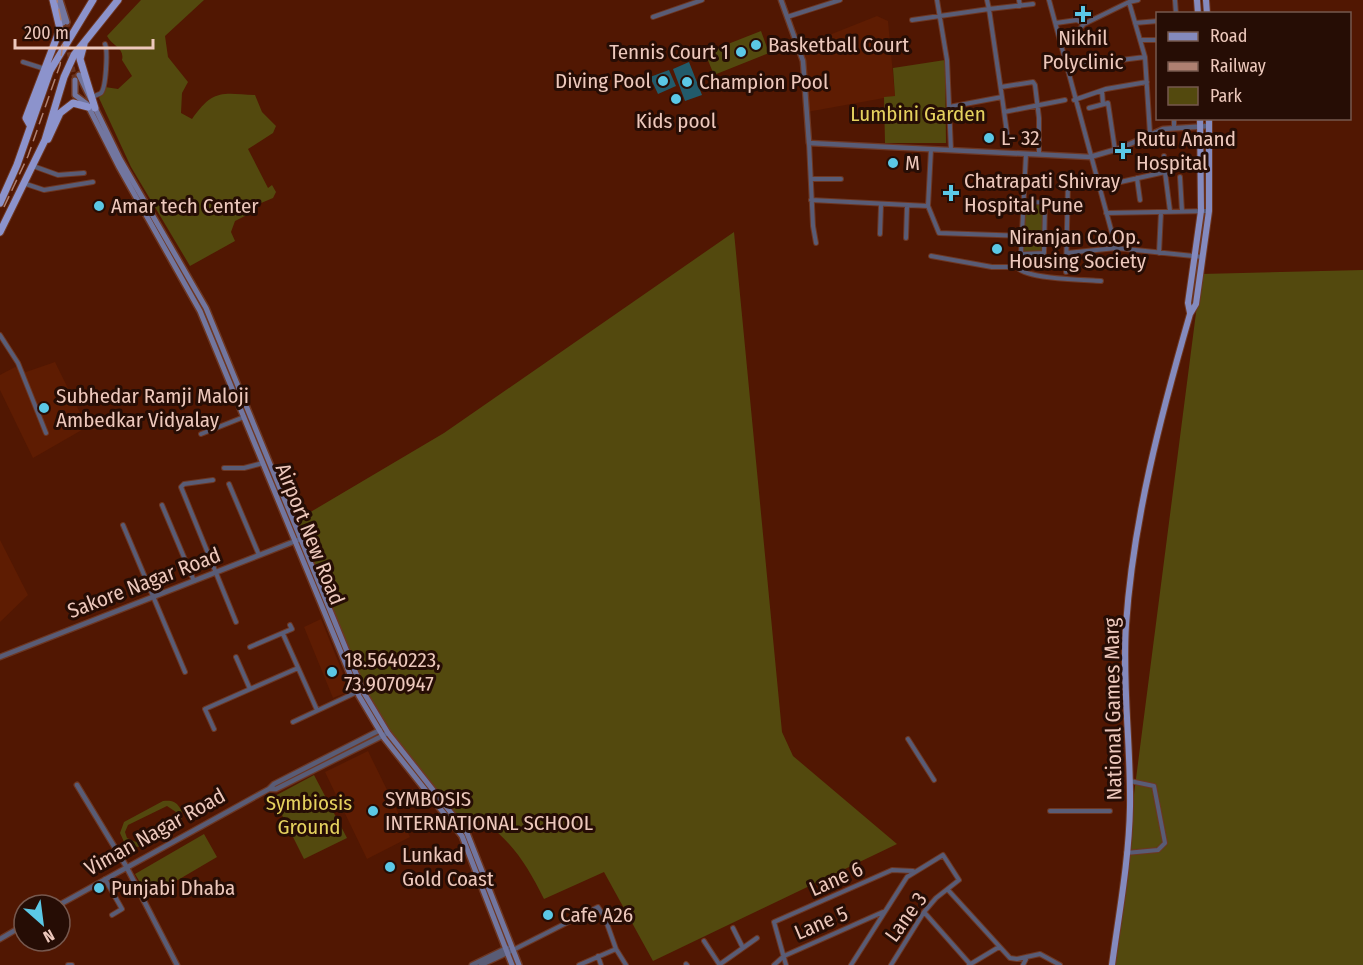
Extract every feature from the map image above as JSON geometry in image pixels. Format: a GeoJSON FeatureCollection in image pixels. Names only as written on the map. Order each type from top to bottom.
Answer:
{"type":"FeatureCollection","features":[{"type":"Feature","properties":{"kind":"highway"},"geometry":{"type":"LineString","coordinates":[[48,70],[60,29],[56,0]]}},
{"type":"Feature","properties":{"kind":"highway"},"geometry":{"type":"LineString","coordinates":[[0,203],[4,187],[30,125],[27,118],[29,110],[48,70],[93,0]]}},
{"type":"Feature","properties":{"kind":"highway"},"geometry":{"type":"LineString","coordinates":[[43,144],[64,77],[74,55],[118,0]]}},
{"type":"Feature","properties":{"kind":"highway"},"geometry":{"type":"LineString","coordinates":[[0,232],[26,184],[43,144],[63,109],[73,103],[92,107],[92,97],[80,59],[89,34]]}},
{"type":"Feature","properties":{"kind":"main road"},"geometry":{"type":"LineString","coordinates":[[56,0],[65,22]]}},
{"type":"Feature","properties":{"kind":"main road"},"geometry":{"type":"LineString","coordinates":[[77,78],[92,107],[75,94],[77,78]]}},
{"type":"Feature","properties":{"kind":"main road","name":"Airport New Road"},"geometry":{"type":"LineString","coordinates":[[92,107],[206,308],[357,692],[383,732],[460,832],[509,949],[519,965]]}},
{"type":"Feature","properties":{"kind":"main road","name":"Airport New Road"},"geometry":{"type":"LineString","coordinates":[[92,107],[124,176],[200,311],[263,463],[383,732]]}},
{"type":"Feature","properties":{"kind":"main road","name":"National Games Marg"},"geometry":{"type":"LineString","coordinates":[[1190,314],[1188,303],[1201,211],[1200,120]]}},
{"type":"Feature","properties":{"kind":"main road","name":"National Games Marg"},"geometry":{"type":"LineString","coordinates":[[1112,965],[1126,853],[1130,781],[1125,660],[1132,577],[1157,435],[1190,314],[1196,304],[1204,257],[1209,211],[1209,122]]}},
{"type":"Feature","properties":{"kind":"main road","name":"Airport New Road"},"geometry":{"type":"LineString","coordinates":[[509,949],[512,965]]}},
{"type":"Feature","properties":{"kind":"street"},"geometry":{"type":"LineString","coordinates":[[653,16],[702,0]]}},
{"type":"Feature","properties":{"kind":"street"},"geometry":{"type":"LineString","coordinates":[[781,0],[803,61],[816,243]]}},
{"type":"Feature","properties":{"kind":"street"},"geometry":{"type":"LineString","coordinates":[[817,0],[819,7]]}},
{"type":"Feature","properties":{"kind":"street"},"geometry":{"type":"LineString","coordinates":[[787,17],[840,0]]}},
{"type":"Feature","properties":{"kind":"street"},"geometry":{"type":"LineString","coordinates":[[937,0],[947,60],[951,150]]}},
{"type":"Feature","properties":{"kind":"street"},"geometry":{"type":"LineString","coordinates":[[987,0],[1008,140]]}},
{"type":"Feature","properties":{"kind":"street"},"geometry":{"type":"LineString","coordinates":[[1018,0],[1020,6]]}},
{"type":"Feature","properties":{"kind":"street"},"geometry":{"type":"LineString","coordinates":[[1049,0],[1074,100],[1116,248]]}},
{"type":"Feature","properties":{"kind":"street"},"geometry":{"type":"LineString","coordinates":[[1060,41],[1073,36],[1084,24],[1138,0]]}},
{"type":"Feature","properties":{"kind":"street"},"geometry":{"type":"LineString","coordinates":[[1130,2],[1145,57],[1150,134]]}},
{"type":"Feature","properties":{"kind":"street"},"geometry":{"type":"LineString","coordinates":[[912,20],[1033,4]]}},
{"type":"Feature","properties":{"kind":"street"},"geometry":{"type":"LineString","coordinates":[[1056,23],[1077,20],[1084,24]]}},
{"type":"Feature","properties":{"kind":"street"},"geometry":{"type":"LineString","coordinates":[[1135,23],[1156,21]]}},
{"type":"Feature","properties":{"kind":"street"},"geometry":{"type":"LineString","coordinates":[[1140,40],[1156,40]]}},
{"type":"Feature","properties":{"kind":"street"},"geometry":{"type":"LineString","coordinates":[[92,97],[100,94],[104,89],[108,52],[105,44]]}},
{"type":"Feature","properties":{"kind":"street"},"geometry":{"type":"LineString","coordinates":[[1066,67],[1145,57]]}},
{"type":"Feature","properties":{"kind":"street"},"geometry":{"type":"LineString","coordinates":[[23,62],[48,70]]}},
{"type":"Feature","properties":{"kind":"street"},"geometry":{"type":"LineString","coordinates":[[1001,87],[1033,82],[1038,106],[1039,154]]}},
{"type":"Feature","properties":{"kind":"street"},"geometry":{"type":"LineString","coordinates":[[1074,100],[1102,91],[1146,82]]}},
{"type":"Feature","properties":{"kind":"street"},"geometry":{"type":"LineString","coordinates":[[1102,91],[1103,104]]}},
{"type":"Feature","properties":{"kind":"street"},"geometry":{"type":"LineString","coordinates":[[949,107],[1002,97]]}},
{"type":"Feature","properties":{"kind":"street"},"geometry":{"type":"LineString","coordinates":[[1004,112],[1065,100]]}},
{"type":"Feature","properties":{"kind":"street"},"geometry":{"type":"LineString","coordinates":[[1089,108],[1108,103],[1115,150]]}},
{"type":"Feature","properties":{"kind":"street"},"geometry":{"type":"LineString","coordinates":[[1174,120],[1174,128]]}},
{"type":"Feature","properties":{"kind":"street"},"geometry":{"type":"LineString","coordinates":[[809,143],[1090,157],[1115,150],[1150,134],[1174,128],[1200,126],[1209,122]]}},
{"type":"Feature","properties":{"kind":"street"},"geometry":{"type":"LineString","coordinates":[[931,149],[928,206],[939,233],[1022,236]]}},
{"type":"Feature","properties":{"kind":"street"},"geometry":{"type":"LineString","coordinates":[[1017,267],[1021,254],[1026,154]]}},
{"type":"Feature","properties":{"kind":"street"},"geometry":{"type":"LineString","coordinates":[[1164,156],[1170,212]]}},
{"type":"Feature","properties":{"kind":"street"},"geometry":{"type":"LineString","coordinates":[[33,166],[58,175],[84,173]]}},
{"type":"Feature","properties":{"kind":"street"},"geometry":{"type":"LineString","coordinates":[[1098,187],[1166,172]]}},
{"type":"Feature","properties":{"kind":"street"},"geometry":{"type":"LineString","coordinates":[[1179,177],[1182,211]]}},
{"type":"Feature","properties":{"kind":"street"},"geometry":{"type":"LineString","coordinates":[[1137,178],[1140,200]]}},
{"type":"Feature","properties":{"kind":"street"},"geometry":{"type":"LineString","coordinates":[[811,179],[841,179]]}},
{"type":"Feature","properties":{"kind":"street"},"geometry":{"type":"LineString","coordinates":[[26,184],[44,190],[93,182]]}},
{"type":"Feature","properties":{"kind":"street"},"geometry":{"type":"LineString","coordinates":[[1066,272],[1068,182]]}},
{"type":"Feature","properties":{"kind":"street"},"geometry":{"type":"LineString","coordinates":[[812,200],[928,206]]}},
{"type":"Feature","properties":{"kind":"street"},"geometry":{"type":"LineString","coordinates":[[1024,202],[1068,203]]}},
{"type":"Feature","properties":{"kind":"street"},"geometry":{"type":"LineString","coordinates":[[1021,254],[1044,253],[1045,203]]}},
{"type":"Feature","properties":{"kind":"street"},"geometry":{"type":"LineString","coordinates":[[880,234],[881,205]]}},
{"type":"Feature","properties":{"kind":"street"},"geometry":{"type":"LineString","coordinates":[[906,238],[907,206]]}},
{"type":"Feature","properties":{"kind":"street"},"geometry":{"type":"LineString","coordinates":[[1106,213],[1209,211]]}},
{"type":"Feature","properties":{"kind":"street"},"geometry":{"type":"LineString","coordinates":[[1159,252],[1161,212]]}},
{"type":"Feature","properties":{"kind":"street"},"geometry":{"type":"LineString","coordinates":[[1067,253],[1116,248],[1204,257]]}},
{"type":"Feature","properties":{"kind":"street"},"geometry":{"type":"LineString","coordinates":[[931,256],[992,267],[1017,267],[1020,271],[1034,275],[1101,281]]}},
{"type":"Feature","properties":{"kind":"street"},"geometry":{"type":"LineString","coordinates":[[0,335],[18,363],[46,433]]}},
{"type":"Feature","properties":{"kind":"street"},"geometry":{"type":"LineString","coordinates":[[201,434],[244,417]]}},
{"type":"Feature","properties":{"kind":"street"},"geometry":{"type":"LineString","coordinates":[[224,468],[244,468],[263,463]]}},
{"type":"Feature","properties":{"kind":"street"},"geometry":{"type":"LineString","coordinates":[[213,480],[184,484],[181,487],[236,622]]}},
{"type":"Feature","properties":{"kind":"street"},"geometry":{"type":"LineString","coordinates":[[228,484],[259,555]]}},
{"type":"Feature","properties":{"kind":"street"},"geometry":{"type":"LineString","coordinates":[[162,505],[194,581]]}},
{"type":"Feature","properties":{"kind":"street"},"geometry":{"type":"LineString","coordinates":[[123,525],[185,672]]}},
{"type":"Feature","properties":{"kind":"street","name":"Sakore Nagar Road"},"geometry":{"type":"LineString","coordinates":[[0,657],[297,540]]}},
{"type":"Feature","properties":{"kind":"street"},"geometry":{"type":"LineString","coordinates":[[250,647],[283,634],[292,629],[290,625]]}},
{"type":"Feature","properties":{"kind":"street"},"geometry":{"type":"LineString","coordinates":[[283,634],[317,710]]}},
{"type":"Feature","properties":{"kind":"street"},"geometry":{"type":"LineString","coordinates":[[236,657],[250,689]]}},
{"type":"Feature","properties":{"kind":"street"},"geometry":{"type":"LineString","coordinates":[[214,729],[205,709],[298,668]]}},
{"type":"Feature","properties":{"kind":"street"},"geometry":{"type":"LineString","coordinates":[[293,722],[357,692]]}},
{"type":"Feature","properties":{"kind":"street","name":"Viman Nagar Road"},"geometry":{"type":"LineString","coordinates":[[72,898],[269,789],[276,789],[383,732]]}},
{"type":"Feature","properties":{"kind":"street"},"geometry":{"type":"LineString","coordinates":[[908,739],[934,780]]}},
{"type":"Feature","properties":{"kind":"street"},"geometry":{"type":"LineString","coordinates":[[1126,853],[1158,850],[1165,843],[1154,786],[1130,781]]}},
{"type":"Feature","properties":{"kind":"street"},"geometry":{"type":"LineString","coordinates":[[77,785],[126,866],[177,965]]}},
{"type":"Feature","properties":{"kind":"street"},"geometry":{"type":"LineString","coordinates":[[1050,811],[1110,811]]}},
{"type":"Feature","properties":{"kind":"street"},"geometry":{"type":"LineString","coordinates":[[851,965],[913,871],[943,855],[959,880],[949,891],[1010,958],[1044,954],[1060,965]]}},
{"type":"Feature","properties":{"kind":"street","name":"Lane 6"},"geometry":{"type":"LineString","coordinates":[[784,956],[774,922],[892,870],[913,871]]}},
{"type":"Feature","properties":{"kind":"street"},"geometry":{"type":"LineString","coordinates":[[105,879],[122,909],[112,915]]}},
{"type":"Feature","properties":{"kind":"street","name":"Lane 3"},"geometry":{"type":"LineString","coordinates":[[891,965],[924,912],[936,898],[949,891]]}},
{"type":"Feature","properties":{"kind":"street"},"geometry":{"type":"LineString","coordinates":[[472,965],[522,944],[598,907],[605,918],[616,949],[626,965]]}},
{"type":"Feature","properties":{"kind":"street","name":"Lane 5"},"geometry":{"type":"LineString","coordinates":[[774,965],[784,956],[884,912]]}},
{"type":"Feature","properties":{"kind":"street"},"geometry":{"type":"LineString","coordinates":[[924,912],[970,965],[999,947]]}},
{"type":"Feature","properties":{"kind":"street"},"geometry":{"type":"LineString","coordinates":[[734,928],[743,948]]}},
{"type":"Feature","properties":{"kind":"street"},"geometry":{"type":"LineString","coordinates":[[704,940],[719,965],[757,938]]}},
{"type":"Feature","properties":{"kind":"street"},"geometry":{"type":"LineString","coordinates":[[481,965],[509,949]]}},
{"type":"Feature","properties":{"kind":"street"},"geometry":{"type":"LineString","coordinates":[[579,965],[616,949]]}},
{"type":"Feature","properties":{"kind":"street"},"geometry":{"type":"LineString","coordinates":[[598,956],[601,965]]}},
{"type":"Feature","properties":{"kind":"street"},"geometry":{"type":"LineString","coordinates":[[784,956],[786,965]]}},
{"type":"Feature","properties":{"kind":"street"},"geometry":{"type":"LineString","coordinates":[[1023,965],[1028,957]]}},
{"type":"Feature","properties":{"kind":"shaded area"},"geometry":{"type":"Polygon","coordinates":[[[877,16],[888,21],[895,96],[807,112],[799,47],[877,16]]]}},
{"type":"Feature","properties":{"kind":"shaded area","name":"Subhedar Ramji Maloji Ambedkar Vidyalay"},"geometry":{"type":"Polygon","coordinates":[[[55,362],[87,427],[33,458],[0,390],[0,375],[15,367],[26,372],[55,362]]]}},
{"type":"Feature","properties":{"kind":"shaded area"},"geometry":{"type":"Polygon","coordinates":[[[0,540],[28,595],[0,622],[0,540]]]}},
{"type":"Feature","properties":{"kind":"shaded area"},"geometry":{"type":"Polygon","coordinates":[[[321,619],[350,691],[333,698],[304,627],[321,619]]]}},
{"type":"Feature","properties":{"kind":"shaded area","name":"SYMBOSIS INTERNATIONAL SCHOOL"},"geometry":{"type":"Polygon","coordinates":[[[368,751],[410,837],[367,859],[325,772],[368,751]]]}},
{"type":"Feature","properties":{"kind":"green space"},"geometry":{"type":"Polygon","coordinates":[[[141,0],[204,0],[165,36],[168,57],[188,82],[182,93],[181,113],[192,119],[206,102],[219,95],[255,95],[262,112],[276,126],[273,133],[248,149],[268,188],[272,185],[276,192],[273,198],[254,206],[249,214],[235,221],[231,232],[235,241],[190,266],[131,167],[99,98],[105,87],[118,89],[132,76],[122,60],[122,53],[107,36],[141,0]]]}},
{"type":"Feature","properties":{"kind":"green space"},"geometry":{"type":"Polygon","coordinates":[[[761,31],[769,53],[714,75],[705,53],[761,31]]]}},
{"type":"Feature","properties":{"kind":"green space","name":"Lumbini Garden"},"geometry":{"type":"Polygon","coordinates":[[[945,60],[946,143],[885,143],[884,97],[895,96],[893,68],[945,60]]]}},
{"type":"Feature","properties":{"kind":"green space"},"geometry":{"type":"Polygon","coordinates":[[[1024,202],[1045,203],[1044,253],[1021,254],[1024,202]]]}},
{"type":"Feature","properties":{"kind":"green space"},"geometry":{"type":"Polygon","coordinates":[[[734,232],[782,732],[793,756],[897,844],[653,961],[604,872],[544,899],[526,866],[494,829],[483,821],[464,824],[382,722],[369,699],[297,520],[444,433],[734,232]]]}},
{"type":"Feature","properties":{"kind":"green space"},"geometry":{"type":"Polygon","coordinates":[[[1363,270],[1363,965],[1112,965],[1201,274],[1363,270]]]}},
{"type":"Feature","properties":{"kind":"green space","name":"Symbiosis Ground"},"geometry":{"type":"Polygon","coordinates":[[[314,775],[347,838],[304,859],[273,797],[314,775]]]}},
{"type":"Feature","properties":{"kind":"green space"},"geometry":{"type":"Polygon","coordinates":[[[163,801],[177,804],[182,815],[175,827],[138,847],[125,844],[120,833],[124,822],[163,801]],[[167,806],[128,825],[125,832],[127,838],[136,842],[174,822],[176,812],[167,806]]]}},
{"type":"Feature","properties":{"kind":"green space"},"geometry":{"type":"Polygon","coordinates":[[[204,834],[217,857],[149,897],[135,874],[204,834]]]}},
{"type":"Feature","properties":{"kind":"water","name":"Champion Pool"},"geometry":{"type":"Polygon","coordinates":[[[689,62],[702,95],[685,101],[673,69],[689,62]]]}},
{"type":"Feature","properties":{"kind":"water","name":"Diving Pool"},"geometry":{"type":"Polygon","coordinates":[[[669,70],[676,86],[658,94],[650,77],[669,70]]]}},
{"type":"Feature","properties":{"kind":"tunnel"},"geometry":{"type":"LineString","coordinates":[[67,22],[70,38]]}},
{"type":"Feature","properties":{"kind":"tunnel"},"geometry":{"type":"LineString","coordinates":[[63,23],[75,80]]}},
{"type":"Feature","properties":{"kind":"railway"},"geometry":{"type":"LineString","coordinates":[[4,207],[28,156],[60,65],[64,35],[57,0]]}},
{"type":"Feature","properties":{"kind":"place","name":"Nikhil Polyclinic"},"geometry":{"type":"Point","coordinates":[1083,14]}},
{"type":"Feature","properties":{"kind":"place","name":"Basketball Court"},"geometry":{"type":"Point","coordinates":[756,45]}},
{"type":"Feature","properties":{"kind":"place","name":"Tennis Court 1"},"geometry":{"type":"Point","coordinates":[741,52]}},
{"type":"Feature","properties":{"kind":"place","name":"Diving Pool"},"geometry":{"type":"Point","coordinates":[663,81]}},
{"type":"Feature","properties":{"kind":"place","name":"Champion Pool"},"geometry":{"type":"Point","coordinates":[687,82]}},
{"type":"Feature","properties":{"kind":"place","name":"Kids pool"},"geometry":{"type":"Point","coordinates":[676,99]}},
{"type":"Feature","properties":{"kind":"place","name":"L- 32"},"geometry":{"type":"Point","coordinates":[989,138]}},
{"type":"Feature","properties":{"kind":"place","name":"Rutu Anand Hospital"},"geometry":{"type":"Point","coordinates":[1123,151]}},
{"type":"Feature","properties":{"kind":"place","name":"M"},"geometry":{"type":"Point","coordinates":[893,163]}},
{"type":"Feature","properties":{"kind":"place","name":"Chatrapati Shivray Hospital Pune"},"geometry":{"type":"Point","coordinates":[951,193]}},
{"type":"Feature","properties":{"kind":"place","name":"Amar tech Center"},"geometry":{"type":"Point","coordinates":[99,206]}},
{"type":"Feature","properties":{"kind":"place","name":"Niranjan Co.Op. Housing Society"},"geometry":{"type":"Point","coordinates":[997,249]}},
{"type":"Feature","properties":{"kind":"place","name":"Subhedar Ramji Maloji Ambedkar Vidyalay"},"geometry":{"type":"Point","coordinates":[44,408]}},
{"type":"Feature","properties":{"kind":"place","name":"18.5640223, 73.9070947"},"geometry":{"type":"Point","coordinates":[332,672]}},
{"type":"Feature","properties":{"kind":"place","name":"SYMBOSIS INTERNATIONAL SCHOOL"},"geometry":{"type":"Point","coordinates":[373,811]}},
{"type":"Feature","properties":{"kind":"place","name":"Lunkad Gold Coast"},"geometry":{"type":"Point","coordinates":[390,867]}},
{"type":"Feature","properties":{"kind":"place","name":"Punjabi Dhaba"},"geometry":{"type":"Point","coordinates":[99,888]}},
{"type":"Feature","properties":{"kind":"place","name":"Cafe A26"},"geometry":{"type":"Point","coordinates":[548,915]}}]}
